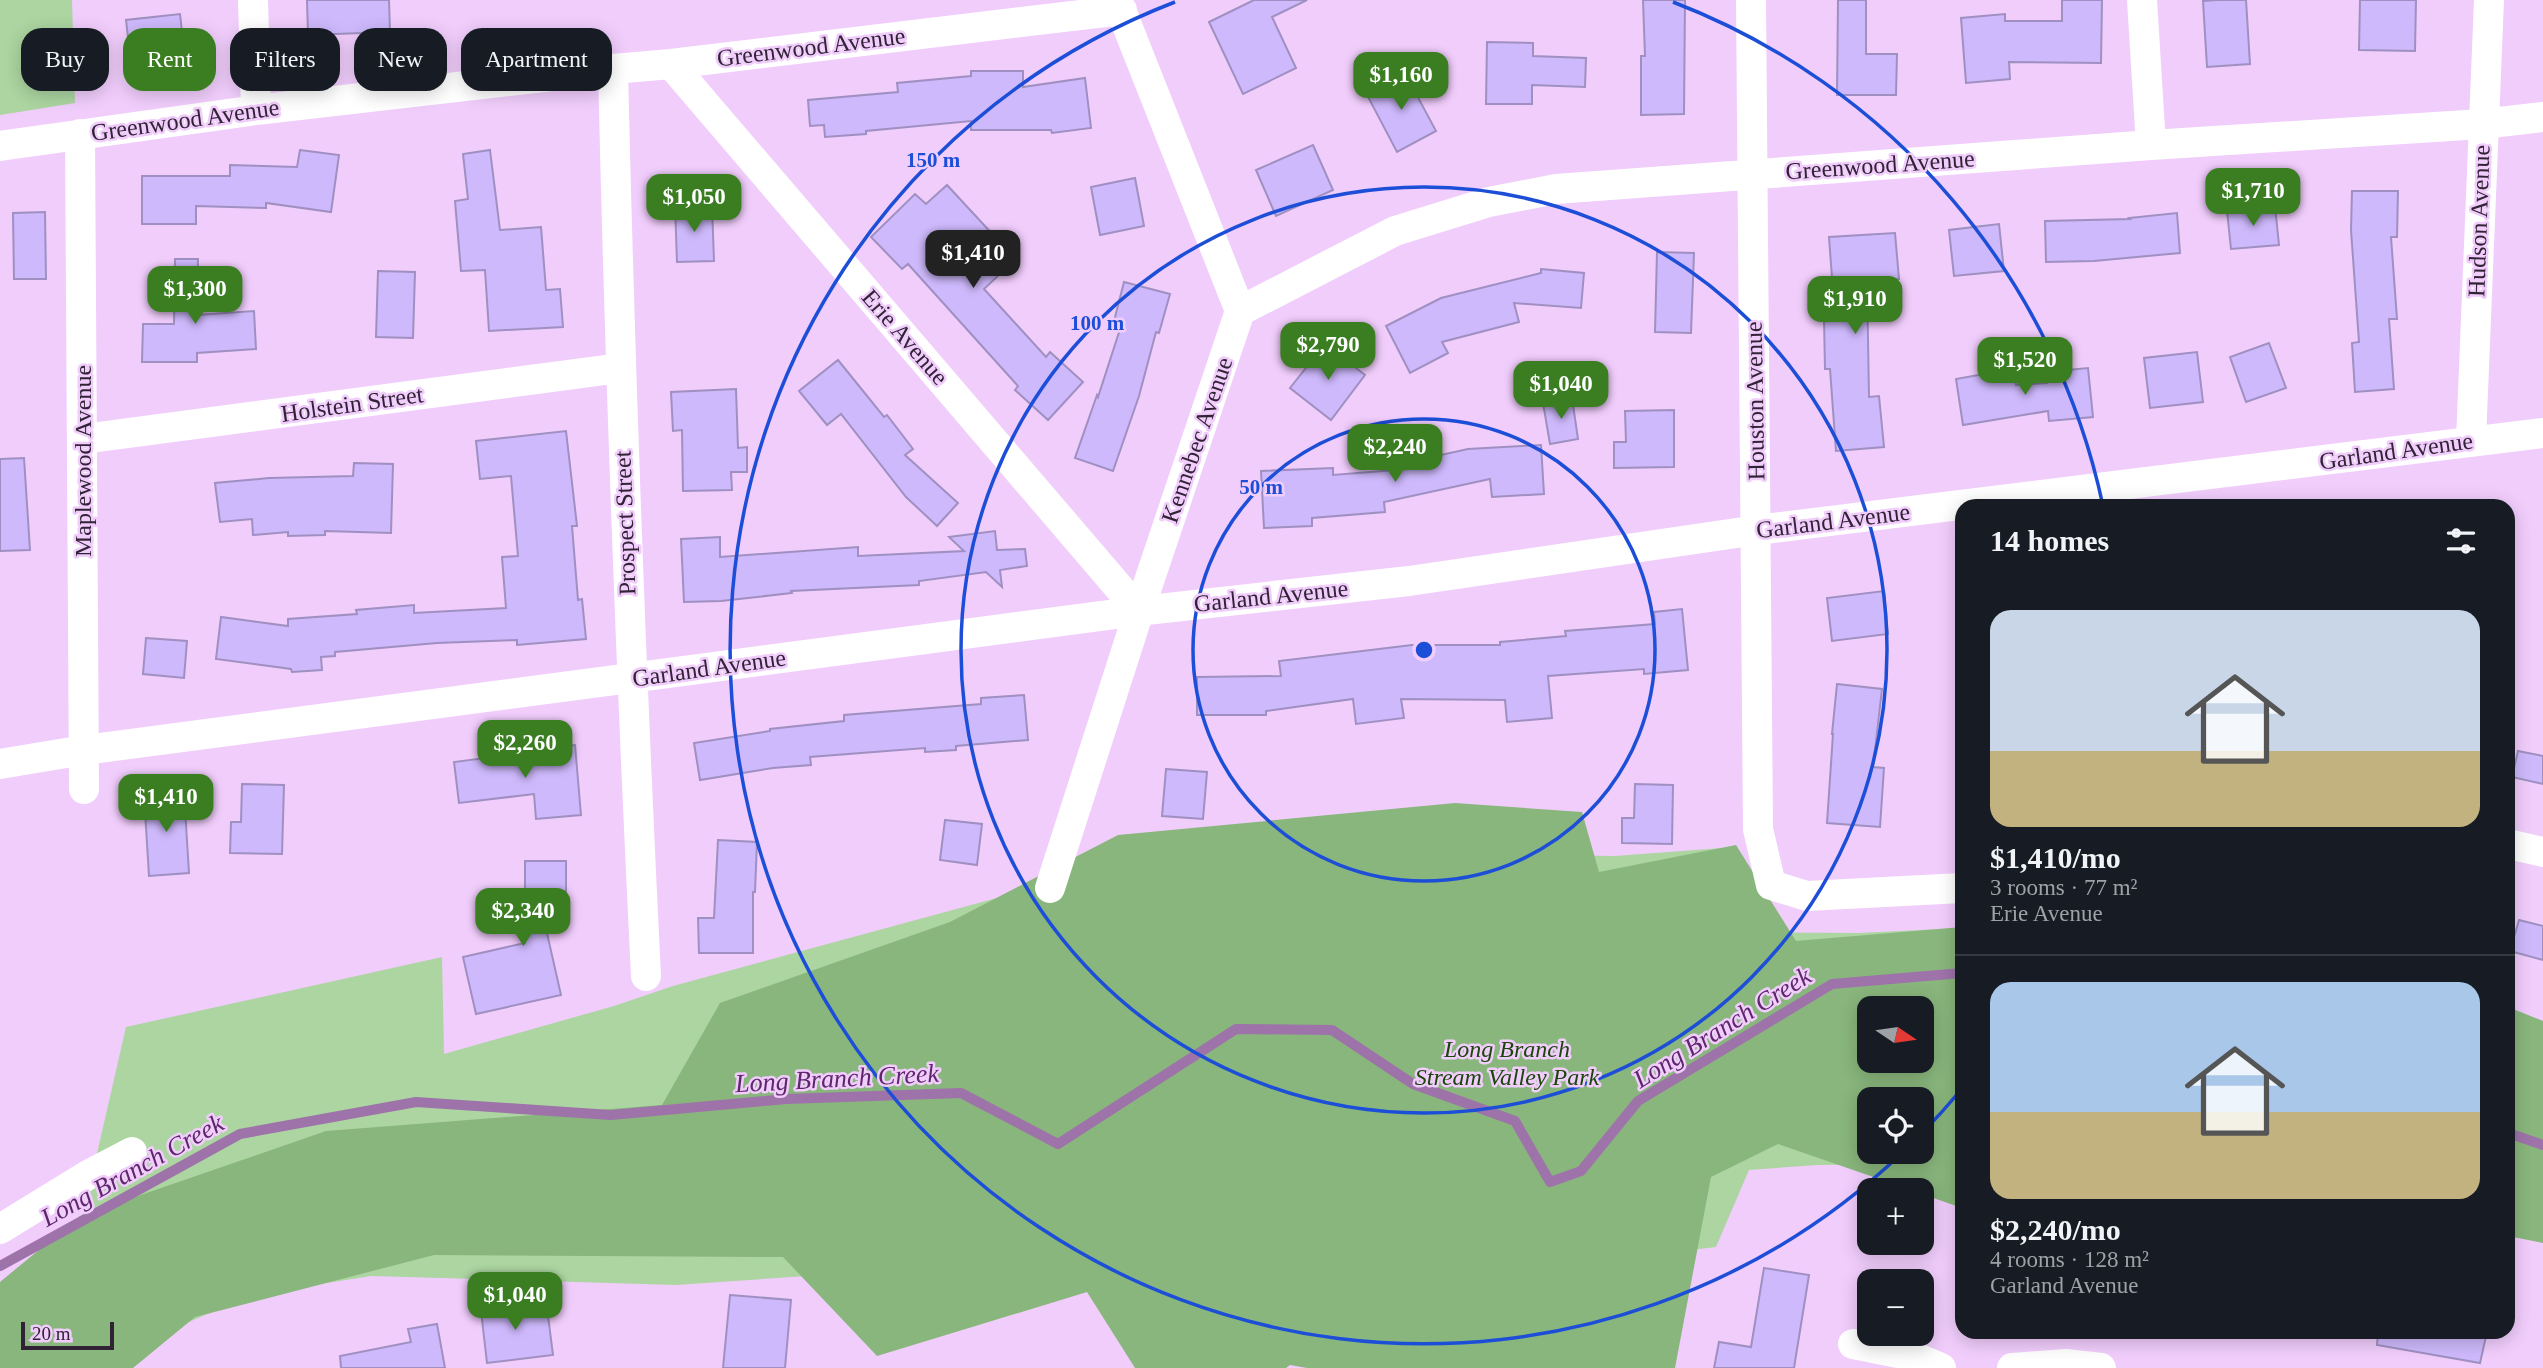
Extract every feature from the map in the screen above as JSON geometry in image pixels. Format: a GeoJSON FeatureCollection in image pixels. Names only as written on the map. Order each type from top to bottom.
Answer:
{"type":"FeatureCollection","features":[{"type":"Feature","properties":{"kind":"street"},"geometry":{"type":"LineString","coordinates":[[253,0],[256,110]]}},
{"type":"Feature","properties":{"kind":"street","name":"Houston Avenue"},"geometry":{"type":"LineString","coordinates":[[1751,0],[1758,829],[1771,885],[1807,896],[1955,888]]}},
{"type":"Feature","properties":{"kind":"street"},"geometry":{"type":"LineString","coordinates":[[2142,0],[2151,145]]}},
{"type":"Feature","properties":{"kind":"street","name":"Hudson Avenue"},"geometry":{"type":"LineString","coordinates":[[2471,441],[2488,0]]}},
{"type":"Feature","properties":{"kind":"street"},"geometry":{"type":"LineString","coordinates":[[1119,5],[1240,311]]}},
{"type":"Feature","properties":{"kind":"street","name":"Greenwood Avenue"},"geometry":{"type":"LineString","coordinates":[[0,146],[256,110],[671,64],[1119,5]]}},
{"type":"Feature","properties":{"kind":"street","name":"Erie Avenue"},"geometry":{"type":"LineString","coordinates":[[671,64],[1139,611]]}},
{"type":"Feature","properties":{"kind":"street","name":"Prospect Street"},"geometry":{"type":"LineString","coordinates":[[613,69],[631,678],[646,976]]}},
{"type":"Feature","properties":{"kind":"street","name":"Greenwood Avenue"},"geometry":{"type":"LineString","coordinates":[[1240,311],[1395,231],[1489,202],[1556,189],[2151,145],[2482,124],[2543,117]]}},
{"type":"Feature","properties":{"kind":"street","name":"Maplewood Avenue"},"geometry":{"type":"LineString","coordinates":[[80,134],[84,789]]}},
{"type":"Feature","properties":{"kind":"street","name":"Kennebec Avenue"},"geometry":{"type":"LineString","coordinates":[[1050,888],[1139,611],[1240,311]]}},
{"type":"Feature","properties":{"kind":"street","name":"Holstein Street"},"geometry":{"type":"LineString","coordinates":[[83,439],[620,368]]}},
{"type":"Feature","properties":{"kind":"street","name":"Garland Avenue"},"geometry":{"type":"LineString","coordinates":[[2012,499],[2543,433]]}},
{"type":"Feature","properties":{"kind":"street","name":"Garland Avenue"},"geometry":{"type":"LineString","coordinates":[[0,764],[84,750],[1139,611],[1409,581],[1757,530],[1955,506]]}},
{"type":"Feature","properties":{"kind":"street"},"geometry":{"type":"LineString","coordinates":[[2515,846],[2543,852]]}},
{"type":"Feature","properties":{"kind":"street"},"geometry":{"type":"LineString","coordinates":[[0,1229],[88,1175],[132,1152]]}},
{"type":"Feature","properties":{"kind":"street"},"geometry":{"type":"LineString","coordinates":[[1853,1344],[1913,1356],[1941,1368]]}},
{"type":"Feature","properties":{"kind":"street"},"geometry":{"type":"LineString","coordinates":[[2012,1368],[2066,1364],[2101,1368]]}},
{"type":"Feature","properties":{"kind":"green space"},"geometry":{"type":"Polygon","coordinates":[[[0,0],[72,0],[73,28],[21,28],[21,91],[75,91],[75,103],[0,115],[0,0]]]}},
{"type":"Feature","properties":{"kind":"green space","name":"Long Branch Stream Valley Park"},"geometry":{"type":"Polygon","coordinates":[[[1455,803],[1582,812],[1599,872],[1736,845],[1796,941],[1955,928],[1955,1206],[1934,1198],[1934,1178],[1876,1178],[1778,1144],[1711,1177],[1675,1368],[1307,1368],[1290,1365],[1286,1368],[1135,1368],[1087,1292],[877,1356],[783,1257],[434,1255],[195,1317],[133,1368],[0,1368],[0,1282],[80,1216],[326,1131],[662,1105],[720,1003],[950,922],[1118,835],[1455,803]]]}},
{"type":"Feature","properties":{"kind":"green space","name":"Long Branch Stream Valley Park"},"geometry":{"type":"Polygon","coordinates":[[[1722,848],[1723,932],[1859,933],[1955,928],[1955,1164],[1817,1165],[1749,1170],[1716,1247],[1403,1284],[850,1273],[676,1285],[371,1276],[295,1288],[221,1308],[116,1354],[0,1368],[73,1258],[126,1027],[442,957],[444,1054],[614,1006],[673,986],[1019,892],[1148,850],[1615,856],[1722,848]]]}},
{"type":"Feature","properties":{"kind":"green space"},"geometry":{"type":"Polygon","coordinates":[[[2515,1010],[2543,1021],[2543,1243],[2515,1237],[2515,1010]]]}},
{"type":"Feature","properties":{"kind":"building"},"geometry":{"type":"Polygon","coordinates":[[[307,0],[389,0],[390,28],[354,28],[354,33],[340,34],[340,28],[308,28],[307,0]]]}},
{"type":"Feature","properties":{"kind":"building"},"geometry":{"type":"Polygon","coordinates":[[[1254,0],[1307,0],[1272,17],[1296,68],[1243,94],[1209,22],[1254,0]]]}},
{"type":"Feature","properties":{"kind":"building"},"geometry":{"type":"Polygon","coordinates":[[[1643,0],[1685,0],[1684,114],[1641,115],[1641,56],[1645,56],[1643,0]]]}},
{"type":"Feature","properties":{"kind":"building"},"geometry":{"type":"Polygon","coordinates":[[[1838,0],[1866,0],[1866,54],[1897,54],[1896,95],[1837,95],[1838,0]]]}},
{"type":"Feature","properties":{"kind":"building"},"geometry":{"type":"Polygon","coordinates":[[[2062,0],[2102,0],[2101,63],[2009,62],[2010,79],[1966,83],[1961,18],[2005,14],[2005,21],[2062,21],[2062,0]]]}},
{"type":"Feature","properties":{"kind":"building"},"geometry":{"type":"Polygon","coordinates":[[[2246,0],[2250,64],[2207,67],[2203,1],[2246,0]]]}},
{"type":"Feature","properties":{"kind":"building"},"geometry":{"type":"Polygon","coordinates":[[[2360,0],[2416,0],[2415,51],[2359,50],[2360,0]]]}},
{"type":"Feature","properties":{"kind":"building"},"geometry":{"type":"Polygon","coordinates":[[[180,14],[182,28],[127,28],[126,20],[180,14]]]}},
{"type":"Feature","properties":{"kind":"building"},"geometry":{"type":"Polygon","coordinates":[[[1487,42],[1533,43],[1533,56],[1586,58],[1585,87],[1532,85],[1532,104],[1486,104],[1487,42]]]}},
{"type":"Feature","properties":{"kind":"building"},"geometry":{"type":"Polygon","coordinates":[[[971,71],[1023,71],[1023,87],[1085,78],[1091,128],[1052,133],[1051,130],[971,130],[971,121],[825,137],[824,125],[810,126],[808,100],[898,92],[897,83],[971,76],[971,71]]]}},
{"type":"Feature","properties":{"kind":"building"},"geometry":{"type":"Polygon","coordinates":[[[1405,73],[1436,131],[1397,152],[1366,93],[1405,73]]]}},
{"type":"Feature","properties":{"kind":"building"},"geometry":{"type":"Polygon","coordinates":[[[1313,145],[1333,190],[1276,216],[1256,170],[1313,145]]]}},
{"type":"Feature","properties":{"kind":"building"},"geometry":{"type":"Polygon","coordinates":[[[300,150],[339,155],[331,212],[266,203],[266,208],[196,206],[196,224],[142,224],[142,176],[230,176],[230,165],[297,167],[300,150]]]}},
{"type":"Feature","properties":{"kind":"building"},"geometry":{"type":"Polygon","coordinates":[[[490,150],[500,230],[541,227],[546,290],[560,289],[563,327],[489,331],[485,270],[461,271],[455,201],[468,199],[463,154],[490,150]]]}},
{"type":"Feature","properties":{"kind":"building"},"geometry":{"type":"Polygon","coordinates":[[[1135,178],[1144,226],[1100,235],[1091,187],[1135,178]]]}},
{"type":"Feature","properties":{"kind":"building"},"geometry":{"type":"Polygon","coordinates":[[[947,185],[1008,251],[1008,254],[993,264],[1001,273],[984,289],[1046,357],[1050,352],[1083,382],[1048,420],[1015,390],[1018,386],[908,264],[902,269],[871,237],[915,194],[926,204],[947,185]]]}},
{"type":"Feature","properties":{"kind":"building"},"geometry":{"type":"Polygon","coordinates":[[[2352,191],[2398,191],[2397,237],[2391,237],[2397,319],[2389,319],[2394,389],[2355,392],[2352,343],[2359,342],[2351,230],[2352,191]]]}},
{"type":"Feature","properties":{"kind":"building"},"geometry":{"type":"Polygon","coordinates":[[[712,205],[714,261],[677,262],[675,206],[712,205]]]}},
{"type":"Feature","properties":{"kind":"building"},"geometry":{"type":"Polygon","coordinates":[[[2275,206],[2279,245],[2231,249],[2227,211],[2275,206]]]}},
{"type":"Feature","properties":{"kind":"building"},"geometry":{"type":"Polygon","coordinates":[[[45,212],[46,279],[14,279],[13,213],[45,212]]]}},
{"type":"Feature","properties":{"kind":"building"},"geometry":{"type":"Polygon","coordinates":[[[2177,213],[2180,253],[2094,261],[2046,262],[2045,221],[2130,219],[2177,213]]]}},
{"type":"Feature","properties":{"kind":"building"},"geometry":{"type":"Polygon","coordinates":[[[1999,224],[2004,271],[1954,276],[1949,230],[1999,224]]]}},
{"type":"Feature","properties":{"kind":"building"},"geometry":{"type":"Polygon","coordinates":[[[1895,233],[1899,279],[1867,282],[1869,397],[1879,396],[1884,447],[1836,451],[1830,369],[1825,369],[1824,319],[1835,319],[1829,237],[1895,233]]]}},
{"type":"Feature","properties":{"kind":"building"},"geometry":{"type":"Polygon","coordinates":[[[1657,252],[1694,253],[1691,333],[1655,332],[1657,252]]]}},
{"type":"Feature","properties":{"kind":"building"},"geometry":{"type":"Polygon","coordinates":[[[175,259],[198,259],[197,315],[254,311],[256,349],[197,353],[197,362],[142,362],[143,324],[174,324],[175,259]]]}},
{"type":"Feature","properties":{"kind":"building"},"geometry":{"type":"Polygon","coordinates":[[[1541,269],[1584,273],[1581,308],[1514,303],[1519,322],[1442,342],[1448,353],[1410,373],[1386,326],[1441,298],[1541,273],[1541,269]]]}},
{"type":"Feature","properties":{"kind":"building"},"geometry":{"type":"Polygon","coordinates":[[[378,271],[415,272],[413,338],[376,337],[378,271]]]}},
{"type":"Feature","properties":{"kind":"building"},"geometry":{"type":"Polygon","coordinates":[[[1124,282],[1170,294],[1113,471],[1075,458],[1122,323],[1114,321],[1124,282]]]}},
{"type":"Feature","properties":{"kind":"building"},"geometry":{"type":"Polygon","coordinates":[[[2269,343],[2286,388],[2246,402],[2230,357],[2269,343]]]}},
{"type":"Feature","properties":{"kind":"building"},"geometry":{"type":"Polygon","coordinates":[[[1325,344],[1365,375],[1331,420],[1290,388],[1325,344]]]}},
{"type":"Feature","properties":{"kind":"building"},"geometry":{"type":"Polygon","coordinates":[[[2197,352],[2203,402],[2150,408],[2144,358],[2197,352]]]}},
{"type":"Feature","properties":{"kind":"building"},"geometry":{"type":"Polygon","coordinates":[[[838,360],[913,449],[905,455],[958,503],[937,526],[906,497],[841,414],[827,425],[799,391],[838,360]]]}},
{"type":"Feature","properties":{"kind":"building"},"geometry":{"type":"Polygon","coordinates":[[[2088,368],[2093,417],[2049,421],[2048,411],[1963,425],[1956,379],[2001,371],[2001,377],[2015,375],[2016,385],[2047,383],[2047,372],[2088,368]]]}},
{"type":"Feature","properties":{"kind":"building"},"geometry":{"type":"Polygon","coordinates":[[[736,389],[738,448],[747,447],[747,472],[731,472],[732,490],[683,491],[682,430],[673,431],[671,392],[736,389]]]}},
{"type":"Feature","properties":{"kind":"building"},"geometry":{"type":"Polygon","coordinates":[[[1572,398],[1578,439],[1550,444],[1543,403],[1572,398]]]}},
{"type":"Feature","properties":{"kind":"building"},"geometry":{"type":"Polygon","coordinates":[[[1674,410],[1674,467],[1614,468],[1614,442],[1626,442],[1625,411],[1674,410]]]}},
{"type":"Feature","properties":{"kind":"building"},"geometry":{"type":"Polygon","coordinates":[[[566,431],[577,526],[572,526],[578,600],[582,599],[586,639],[517,645],[517,640],[437,643],[335,652],[335,656],[321,657],[322,670],[292,672],[291,669],[216,659],[221,617],[288,626],[288,619],[357,614],[356,610],[414,605],[414,613],[506,608],[502,557],[518,556],[511,476],[480,479],[476,441],[566,431]]]}},
{"type":"Feature","properties":{"kind":"building"},"geometry":{"type":"Polygon","coordinates":[[[1541,445],[1544,494],[1492,497],[1490,479],[1384,502],[1385,512],[1312,518],[1312,526],[1264,528],[1261,471],[1333,468],[1333,475],[1420,468],[1418,460],[1468,449],[1541,445]]]}},
{"type":"Feature","properties":{"kind":"building"},"geometry":{"type":"Polygon","coordinates":[[[24,458],[30,550],[0,551],[0,459],[24,458]]]}},
{"type":"Feature","properties":{"kind":"building"},"geometry":{"type":"Polygon","coordinates":[[[354,463],[393,464],[391,533],[325,531],[325,535],[288,536],[288,532],[253,535],[252,519],[220,522],[215,483],[269,478],[353,476],[354,463]]]}},
{"type":"Feature","properties":{"kind":"building"},"geometry":{"type":"Polygon","coordinates":[[[995,531],[997,550],[1025,549],[1027,566],[1000,570],[1002,587],[986,572],[919,581],[919,585],[791,591],[792,593],[721,601],[684,602],[681,539],[720,537],[720,557],[858,547],[858,556],[964,551],[949,537],[995,531]]]}},
{"type":"Feature","properties":{"kind":"building"},"geometry":{"type":"Polygon","coordinates":[[[1884,591],[1888,634],[1832,641],[1827,598],[1884,591]]]}},
{"type":"Feature","properties":{"kind":"building"},"geometry":{"type":"Polygon","coordinates":[[[1682,609],[1688,670],[1644,674],[1644,669],[1548,676],[1552,718],[1507,722],[1505,700],[1401,699],[1404,718],[1356,724],[1353,699],[1266,711],[1266,715],[1197,715],[1197,677],[1281,676],[1279,661],[1412,645],[1500,645],[1500,642],[1566,636],[1565,631],[1655,624],[1654,612],[1682,609]]]}},
{"type":"Feature","properties":{"kind":"building"},"geometry":{"type":"Polygon","coordinates":[[[146,638],[187,641],[184,678],[143,674],[146,638]]]}},
{"type":"Feature","properties":{"kind":"building"},"geometry":{"type":"Polygon","coordinates":[[[1837,684],[1882,689],[1873,767],[1884,768],[1880,827],[1827,823],[1837,684]]]}},
{"type":"Feature","properties":{"kind":"building"},"geometry":{"type":"Polygon","coordinates":[[[1024,695],[1028,740],[956,746],[956,750],[925,752],[925,748],[810,757],[811,765],[773,768],[700,780],[694,743],[770,729],[844,721],[844,715],[981,704],[981,698],[1024,695]]]}},
{"type":"Feature","properties":{"kind":"building"},"geometry":{"type":"Polygon","coordinates":[[[575,745],[581,815],[536,819],[534,794],[459,803],[454,762],[531,752],[531,749],[575,745]]]}},
{"type":"Feature","properties":{"kind":"building"},"geometry":{"type":"Polygon","coordinates":[[[2518,751],[2543,756],[2543,784],[2515,778],[2518,751]]]}},
{"type":"Feature","properties":{"kind":"building"},"geometry":{"type":"Polygon","coordinates":[[[1166,769],[1207,772],[1203,819],[1162,816],[1166,769]]]}},
{"type":"Feature","properties":{"kind":"building"},"geometry":{"type":"Polygon","coordinates":[[[242,784],[284,785],[282,854],[230,853],[231,822],[241,822],[242,784]]]}},
{"type":"Feature","properties":{"kind":"building"},"geometry":{"type":"Polygon","coordinates":[[[1635,784],[1673,785],[1672,844],[1622,843],[1622,818],[1634,818],[1635,784]]]}},
{"type":"Feature","properties":{"kind":"building"},"geometry":{"type":"Polygon","coordinates":[[[184,792],[189,873],[149,876],[144,795],[184,792]]]}},
{"type":"Feature","properties":{"kind":"building"},"geometry":{"type":"Polygon","coordinates":[[[945,820],[982,824],[977,865],[940,860],[945,820]]]}},
{"type":"Feature","properties":{"kind":"building"},"geometry":{"type":"Polygon","coordinates":[[[718,840],[757,842],[753,892],[753,953],[699,953],[698,918],[714,918],[718,840]]]}},
{"type":"Feature","properties":{"kind":"building"},"geometry":{"type":"Polygon","coordinates":[[[525,861],[566,861],[566,911],[542,911],[561,995],[476,1014],[463,957],[525,943],[525,861]]]}},
{"type":"Feature","properties":{"kind":"building"},"geometry":{"type":"Polygon","coordinates":[[[2519,920],[2543,926],[2543,960],[2515,952],[2515,934],[2519,920]]]}},
{"type":"Feature","properties":{"kind":"building"},"geometry":{"type":"Polygon","coordinates":[[[1764,1268],[1809,1275],[1794,1368],[1714,1368],[1719,1342],[1751,1347],[1764,1268]]]}},
{"type":"Feature","properties":{"kind":"building"},"geometry":{"type":"Polygon","coordinates":[[[730,1295],[791,1300],[785,1368],[723,1368],[730,1295]]]}},
{"type":"Feature","properties":{"kind":"building"},"geometry":{"type":"Polygon","coordinates":[[[515,1298],[516,1311],[547,1308],[553,1355],[487,1363],[480,1302],[515,1298]]]}},
{"type":"Feature","properties":{"kind":"building"},"geometry":{"type":"Polygon","coordinates":[[[437,1324],[445,1368],[341,1368],[340,1356],[411,1342],[408,1329],[437,1324]]]}},
{"type":"Feature","properties":{"kind":"building"},"geometry":{"type":"Polygon","coordinates":[[[2377,1339],[2485,1339],[2480,1363],[2377,1345],[2377,1339]]]}},
{"type":"Feature","properties":{"kind":"waterway","name":"Long Branch Creek"},"geometry":{"type":"LineString","coordinates":[[0,1266],[240,1134],[416,1102],[611,1115],[786,1099],[961,1093],[1058,1144],[1236,1029],[1332,1030],[1413,1084],[1515,1121],[1550,1182],[1581,1171],[1638,1101],[1832,984],[1955,974]]}},
{"type":"Feature","properties":{"kind":"waterway","name":"Long Branch Creek"},"geometry":{"type":"LineString","coordinates":[[2515,1135],[2543,1145]]}}]}
